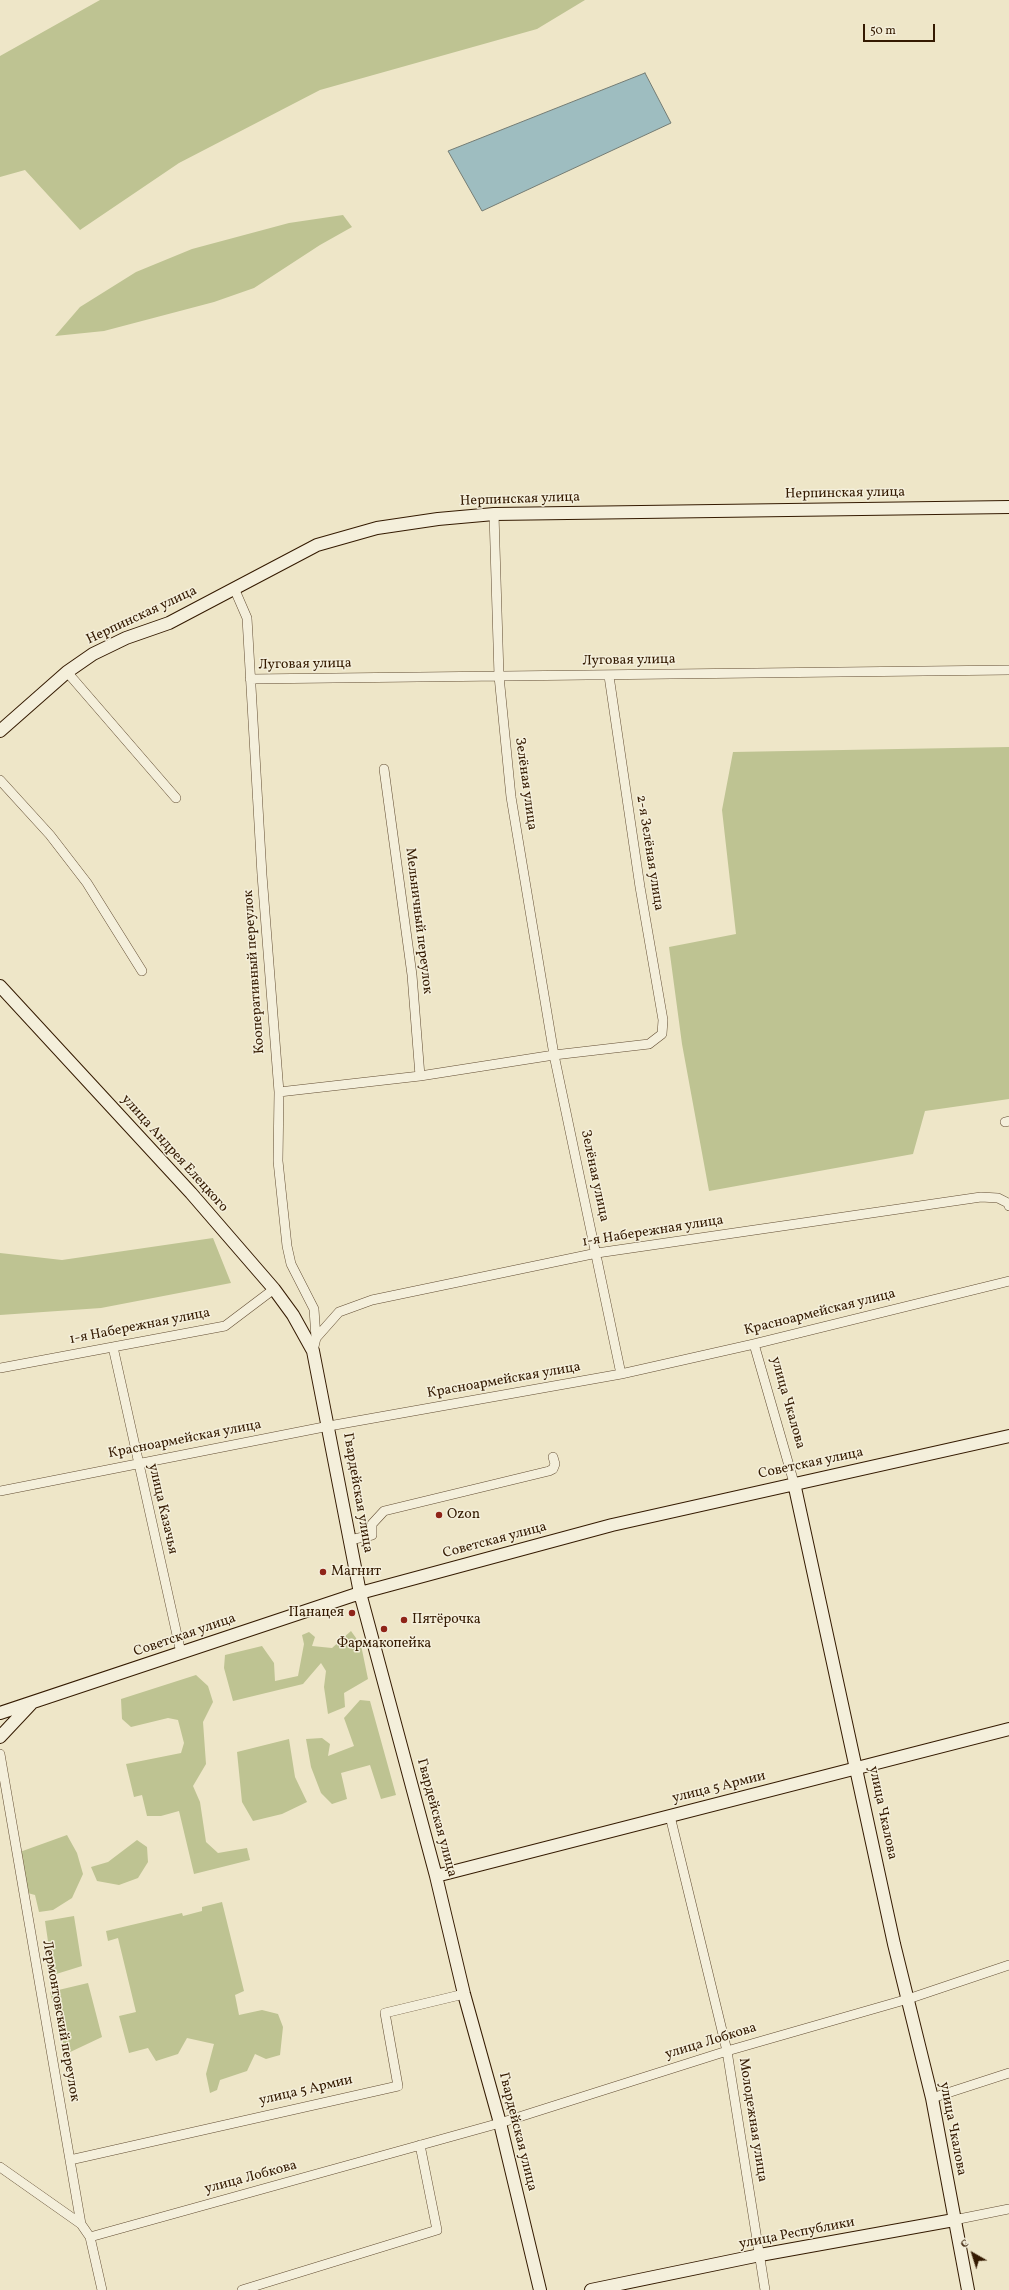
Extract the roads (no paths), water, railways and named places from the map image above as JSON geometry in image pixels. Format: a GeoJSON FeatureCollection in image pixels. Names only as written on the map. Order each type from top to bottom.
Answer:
{"type":"FeatureCollection","features":[{"type":"Feature","properties":{"kind":"main road","name":"Нерпинская улица"},"geometry":{"type":"LineString","coordinates":[[0,731],[67,672],[93,654],[126,638],[169,623],[318,545],[377,528],[438,519],[494,514],[1009,507]]}},
{"type":"Feature","properties":{"kind":"main road","name":"улица Андрея Елецкого"},"geometry":{"type":"LineString","coordinates":[[0,986],[191,1193],[274,1289],[293,1315],[313,1351]]}},
{"type":"Feature","properties":{"kind":"main road","name":"Гвардейская улица"},"geometry":{"type":"LineString","coordinates":[[313,1351],[329,1426],[360,1593],[436,1876],[464,1994],[500,2123],[540,2290]]}},
{"type":"Feature","properties":{"kind":"main road","name":"Советская улица"},"geometry":{"type":"LineString","coordinates":[[0,1713],[32,1704],[360,1593],[612,1524],[1009,1436]]}},
{"type":"Feature","properties":{"kind":"main road","name":"улица Чкалова"},"geometry":{"type":"LineString","coordinates":[[794,1483],[894,1944],[932,2098],[968,2290]]}},
{"type":"Feature","properties":{"kind":"main road"},"geometry":{"type":"LineString","coordinates":[[0,1737],[32,1704]]}},
{"type":"Feature","properties":{"kind":"main road","name":"улица 5 Армии"},"geometry":{"type":"LineString","coordinates":[[436,1876],[1009,1729]]}},
{"type":"Feature","properties":{"kind":"main road","name":"улица Республики"},"geometry":{"type":"LineString","coordinates":[[591,2290],[760,2255],[954,2220]]}},
{"type":"Feature","properties":{"kind":"street","name":"Зелёная улица"},"geometry":{"type":"LineString","coordinates":[[494,514],[499,676],[511,797],[554,1055],[597,1253],[621,1374]]}},
{"type":"Feature","properties":{"kind":"street","name":"Кооперативный переулок"},"geometry":{"type":"LineString","coordinates":[[234,588],[247,618],[262,875],[279,1092],[278,1160],[287,1246],[291,1264],[314,1309],[316,1338],[313,1351]]}},
{"type":"Feature","properties":{"kind":"street","name":"Луговая улица"},"geometry":{"type":"LineString","coordinates":[[250,679],[609,676],[1009,670]]}},
{"type":"Feature","properties":{"kind":"street"},"geometry":{"type":"LineString","coordinates":[[67,672],[176,798]]}},
{"type":"Feature","properties":{"kind":"street","name":"2-я Зелёная улица"},"geometry":{"type":"LineString","coordinates":[[554,1055],[649,1044],[662,1034],[663,1020],[640,887],[609,676]]}},
{"type":"Feature","properties":{"kind":"street","name":"Мельничный переулок"},"geometry":{"type":"LineString","coordinates":[[384,770],[412,975],[420,1076]]}},
{"type":"Feature","properties":{"kind":"street"},"geometry":{"type":"LineString","coordinates":[[0,780],[50,835],[87,883],[142,971]]}},
{"type":"Feature","properties":{"kind":"street"},"geometry":{"type":"LineString","coordinates":[[279,1092],[420,1076],[554,1055]]}},
{"type":"Feature","properties":{"kind":"street","name":"1-я Набережная улица"},"geometry":{"type":"LineString","coordinates":[[316,1338],[339,1312],[372,1300],[597,1253],[981,1197],[998,1198],[1008,1204]]}},
{"type":"Feature","properties":{"kind":"street","name":"Красноармейская улица"},"geometry":{"type":"LineString","coordinates":[[0,1491],[329,1426],[621,1374],[754,1344],[1009,1281]]}},
{"type":"Feature","properties":{"kind":"street","name":"1-я Набережная улица"},"geometry":{"type":"LineString","coordinates":[[0,1368],[225,1326],[274,1289]]}},
{"type":"Feature","properties":{"kind":"street","name":"улица Чкалова"},"geometry":{"type":"LineString","coordinates":[[754,1344],[794,1483]]}},
{"type":"Feature","properties":{"kind":"street","name":"улица Казачья"},"geometry":{"type":"LineString","coordinates":[[113,1347],[181,1653]]}},
{"type":"Feature","properties":{"kind":"street"},"geometry":{"type":"LineString","coordinates":[[350,1540],[372,1536],[372,1524],[384,1511],[549,1471],[555,1464],[553,1457]]}},
{"type":"Feature","properties":{"kind":"street","name":"Лермонтовский переулок"},"geometry":{"type":"LineString","coordinates":[[0,1754],[81,2224],[90,2237],[102,2290]]}},
{"type":"Feature","properties":{"kind":"street","name":"Молодежная улица"},"geometry":{"type":"LineString","coordinates":[[670,1816],[726,2051],[765,2290]]}},
{"type":"Feature","properties":{"kind":"street","name":"улица Лобкова"},"geometry":{"type":"LineString","coordinates":[[90,2237],[500,2123],[726,2051],[908,1999],[1009,1965]]}},
{"type":"Feature","properties":{"kind":"street","name":"улица 5 Армии"},"geometry":{"type":"LineString","coordinates":[[70,2160],[398,2086],[385,2013],[464,1994]]}},
{"type":"Feature","properties":{"kind":"street"},"geometry":{"type":"LineString","coordinates":[[932,2098],[1009,2073]]}},
{"type":"Feature","properties":{"kind":"street"},"geometry":{"type":"LineString","coordinates":[[242,2290],[437,2230],[420,2145]]}},
{"type":"Feature","properties":{"kind":"street"},"geometry":{"type":"LineString","coordinates":[[0,2167],[81,2224]]}},
{"type":"Feature","properties":{"kind":"street","name":"улица Республики"},"geometry":{"type":"LineString","coordinates":[[954,2220],[1009,2209]]}},
{"type":"Feature","properties":{"kind":"water"},"geometry":{"type":"Polygon","coordinates":[[[645,73],[671,123],[482,211],[448,151],[645,73]]]}},
{"type":"Feature","properties":{"kind":"place","name":"Ozon"},"geometry":{"type":"Point","coordinates":[439,1515]}},
{"type":"Feature","properties":{"kind":"place","name":"Магнит"},"geometry":{"type":"Point","coordinates":[323,1572]}},
{"type":"Feature","properties":{"kind":"place","name":"Панацея"},"geometry":{"type":"Point","coordinates":[352,1613]}},
{"type":"Feature","properties":{"kind":"place","name":"Пятёрочка"},"geometry":{"type":"Point","coordinates":[404,1620]}},
{"type":"Feature","properties":{"kind":"place","name":"Фармакопейка"},"geometry":{"type":"Point","coordinates":[384,1629]}}]}
